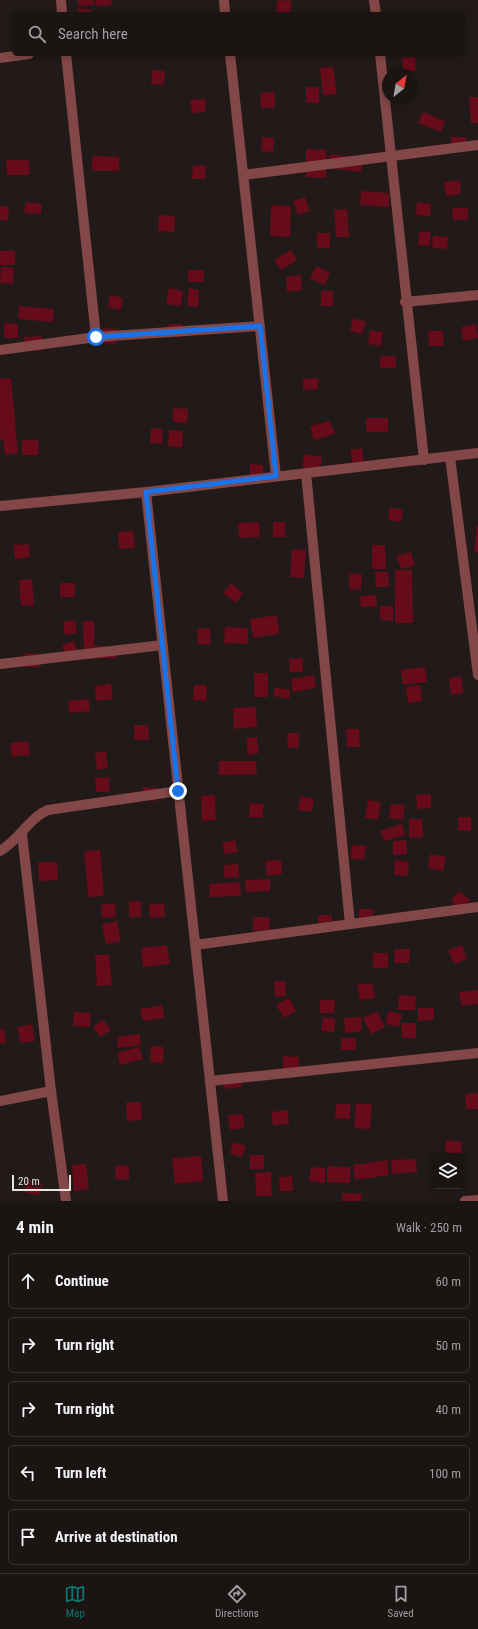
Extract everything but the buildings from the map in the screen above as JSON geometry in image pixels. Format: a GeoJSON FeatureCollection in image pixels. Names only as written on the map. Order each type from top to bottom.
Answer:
{"type":"FeatureCollection","features":[{"type":"Feature","properties":{"kind":"street"},"geometry":{"type":"LineString","coordinates":[[60,0],[62,12]]}},
{"type":"Feature","properties":{"kind":"street"},"geometry":{"type":"LineString","coordinates":[[224,0],[225,12]]}},
{"type":"Feature","properties":{"kind":"street"},"geometry":{"type":"LineString","coordinates":[[374,0],[376,12]]}},
{"type":"Feature","properties":{"kind":"street"},"geometry":{"type":"LineString","coordinates":[[0,58],[14,56]]}},
{"type":"Feature","properties":{"kind":"street"},"geometry":{"type":"LineString","coordinates":[[66,56],[96,337]]}},
{"type":"Feature","properties":{"kind":"street"},"geometry":{"type":"LineString","coordinates":[[230,56],[276,476]]}},
{"type":"Feature","properties":{"kind":"street"},"geometry":{"type":"LineString","coordinates":[[380,56],[405,302],[424,460]]}},
{"type":"Feature","properties":{"kind":"street"},"geometry":{"type":"LineString","coordinates":[[243,175],[390,158],[478,145]]}},
{"type":"Feature","properties":{"kind":"street"},"geometry":{"type":"LineString","coordinates":[[405,302],[478,295]]}},
{"type":"Feature","properties":{"kind":"street"},"geometry":{"type":"LineString","coordinates":[[0,350],[96,337],[260,326]]}},
{"type":"Feature","properties":{"kind":"street"},"geometry":{"type":"LineString","coordinates":[[0,506],[146,492],[478,453]]}},
{"type":"Feature","properties":{"kind":"street"},"geometry":{"type":"LineString","coordinates":[[450,457],[473,605],[478,675]]}},
{"type":"Feature","properties":{"kind":"street"},"geometry":{"type":"LineString","coordinates":[[306,473],[350,924]]}},
{"type":"Feature","properties":{"kind":"street"},"geometry":{"type":"LineString","coordinates":[[146,492],[222,1201]]}},
{"type":"Feature","properties":{"kind":"street"},"geometry":{"type":"LineString","coordinates":[[0,664],[163,645]]}},
{"type":"Feature","properties":{"kind":"street"},"geometry":{"type":"LineString","coordinates":[[0,851],[22,834],[35,818],[48,810],[178,791]]}},
{"type":"Feature","properties":{"kind":"street"},"geometry":{"type":"LineString","coordinates":[[22,834],[51,1091],[66,1201]]}},
{"type":"Feature","properties":{"kind":"street"},"geometry":{"type":"LineString","coordinates":[[195,945],[478,907]]}},
{"type":"Feature","properties":{"kind":"street"},"geometry":{"type":"LineString","coordinates":[[210,1081],[478,1053]]}},
{"type":"Feature","properties":{"kind":"street"},"geometry":{"type":"LineString","coordinates":[[0,1101],[51,1091]]}},
{"type":"Feature","properties":{"kind":"street"},"geometry":{"type":"LineString","coordinates":[[465,1201],[478,1200]]}},
{"type":"Feature","properties":{"kind":"route"},"geometry":{"type":"LineString","coordinates":[[96,337],[260,326],[276,476],[146,492],[178,791]]}}]}
